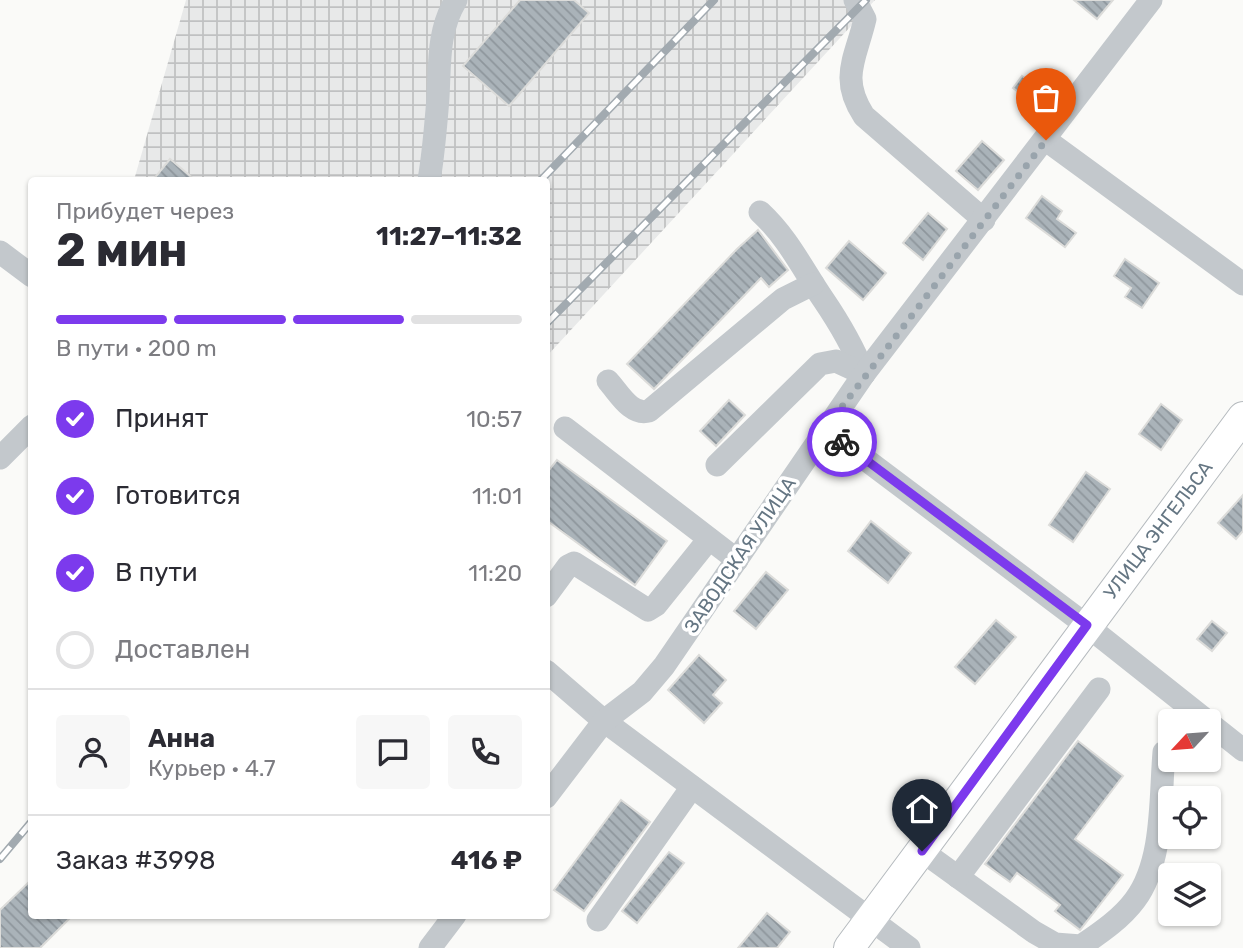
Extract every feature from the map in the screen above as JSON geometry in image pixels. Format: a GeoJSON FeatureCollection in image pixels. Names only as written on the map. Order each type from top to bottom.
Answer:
{"type":"FeatureCollection","features":[{"type":"Feature","properties":{"kind":"main road","name":"УЛИЦА ЭНГЕЛЬСА"},"geometry":{"type":"LineString","coordinates":[[849,948],[1243,417]]}},
{"type":"Feature","properties":{"kind":"street"},"geometry":{"type":"LineString","coordinates":[[429,177],[441,38],[444,20],[456,0]]}},
{"type":"Feature","properties":{"kind":"street"},"geometry":{"type":"LineString","coordinates":[[855,0],[865,19],[850,73],[850,88],[856,104],[864,116],[984,220]]}},
{"type":"Feature","properties":{"kind":"street","name":"ЗАВОДСКАЯ УЛИЦА"},"geometry":{"type":"LineString","coordinates":[[550,792],[604,721],[655,678],[864,374],[1151,0]]}},
{"type":"Feature","properties":{"kind":"street"},"geometry":{"type":"LineString","coordinates":[[1046,140],[1243,284]]}},
{"type":"Feature","properties":{"kind":"street"},"geometry":{"type":"LineString","coordinates":[[760,212],[780,230],[848,335],[864,374]]}},
{"type":"Feature","properties":{"kind":"street"},"geometry":{"type":"LineString","coordinates":[[0,252],[28,273]]}},
{"type":"Feature","properties":{"kind":"street"},"geometry":{"type":"LineString","coordinates":[[608,381],[634,410],[649,411],[783,299],[813,284]]}},
{"type":"Feature","properties":{"kind":"street"},"geometry":{"type":"LineString","coordinates":[[717,465],[820,364],[836,362],[864,374]]}},
{"type":"Feature","properties":{"kind":"street"},"geometry":{"type":"LineString","coordinates":[[565,428],[737,560]]}},
{"type":"Feature","properties":{"kind":"street"},"geometry":{"type":"LineString","coordinates":[[825,429],[1087,625],[1192,709]]}},
{"type":"Feature","properties":{"kind":"street"},"geometry":{"type":"LineString","coordinates":[[0,458],[28,430]]}},
{"type":"Feature","properties":{"kind":"street"},"geometry":{"type":"LineString","coordinates":[[550,591],[574,562],[648,610],[656,606],[709,539]]}},
{"type":"Feature","properties":{"kind":"street"},"geometry":{"type":"LineString","coordinates":[[550,674],[604,721],[909,948]]}},
{"type":"Feature","properties":{"kind":"street"},"geometry":{"type":"LineString","coordinates":[[958,877],[1099,689]]}},
{"type":"Feature","properties":{"kind":"street"},"geometry":{"type":"LineString","coordinates":[[1222,733],[1243,750]]}},
{"type":"Feature","properties":{"kind":"street"},"geometry":{"type":"LineString","coordinates":[[922,851],[1055,944],[1081,946],[1122,915],[1144,884],[1157,833],[1162,772]]}},
{"type":"Feature","properties":{"kind":"street"},"geometry":{"type":"LineString","coordinates":[[598,920],[692,787]]}},
{"type":"Feature","properties":{"kind":"street"},"geometry":{"type":"LineString","coordinates":[[430,948],[452,919]]}},
{"type":"Feature","properties":{"kind":"shaded area"},"geometry":{"type":"Polygon","coordinates":[[[186,0],[875,0],[550,353],[550,177],[135,177],[186,0]]]}},
{"type":"Feature","properties":{"kind":"building"},"geometry":{"type":"Polygon","coordinates":[[[520,0],[574,0],[589,13],[509,106],[463,66],[520,0]]]}},
{"type":"Feature","properties":{"kind":"building"},"geometry":{"type":"Polygon","coordinates":[[[1074,0],[1113,0],[1097,19],[1074,0]]]}},
{"type":"Feature","properties":{"kind":"building"},"geometry":{"type":"Polygon","coordinates":[[[1022,76],[1053,98],[1043,111],[1013,88],[1022,76]]]}},
{"type":"Feature","properties":{"kind":"building"},"geometry":{"type":"Polygon","coordinates":[[[982,141],[1004,160],[978,190],[956,171],[982,141]]]}},
{"type":"Feature","properties":{"kind":"building"},"geometry":{"type":"Polygon","coordinates":[[[170,159],[191,177],[155,177],[170,159]]]}},
{"type":"Feature","properties":{"kind":"building"},"geometry":{"type":"Polygon","coordinates":[[[1042,196],[1062,211],[1057,219],[1076,233],[1065,247],[1026,218],[1042,196]]]}},
{"type":"Feature","properties":{"kind":"building"},"geometry":{"type":"Polygon","coordinates":[[[928,213],[947,229],[923,260],[903,243],[928,213]]]}},
{"type":"Feature","properties":{"kind":"building"},"geometry":{"type":"Polygon","coordinates":[[[758,230],[788,270],[769,287],[761,278],[654,389],[627,364],[758,230]]]}},
{"type":"Feature","properties":{"kind":"building"},"geometry":{"type":"Polygon","coordinates":[[[849,241],[886,273],[863,300],[826,268],[849,241]]]}},
{"type":"Feature","properties":{"kind":"building"},"geometry":{"type":"Polygon","coordinates":[[[1125,259],[1159,283],[1142,308],[1125,297],[1131,288],[1114,276],[1125,259]]]}},
{"type":"Feature","properties":{"kind":"building"},"geometry":{"type":"Polygon","coordinates":[[[729,400],[745,415],[716,446],[700,431],[729,400]]]}},
{"type":"Feature","properties":{"kind":"building"},"geometry":{"type":"Polygon","coordinates":[[[1161,404],[1182,420],[1161,450],[1139,434],[1161,404]]]}},
{"type":"Feature","properties":{"kind":"building"},"geometry":{"type":"Polygon","coordinates":[[[557,460],[667,541],[635,585],[550,523],[550,469],[557,460]]]}},
{"type":"Feature","properties":{"kind":"building"},"geometry":{"type":"Polygon","coordinates":[[[1086,472],[1110,489],[1073,542],[1049,525],[1086,472]]]}},
{"type":"Feature","properties":{"kind":"building"},"geometry":{"type":"Polygon","coordinates":[[[1243,495],[1243,531],[1236,539],[1218,523],[1243,495]]]}},
{"type":"Feature","properties":{"kind":"building"},"geometry":{"type":"Polygon","coordinates":[[[871,521],[911,553],[888,583],[848,551],[871,521]]]}},
{"type":"Feature","properties":{"kind":"building"},"geometry":{"type":"Polygon","coordinates":[[[766,572],[788,590],[756,629],[734,611],[766,572]]]}},
{"type":"Feature","properties":{"kind":"building"},"geometry":{"type":"Polygon","coordinates":[[[996,620],[1016,637],[975,684],[955,667],[996,620]]]}},
{"type":"Feature","properties":{"kind":"building"},"geometry":{"type":"Polygon","coordinates":[[[1212,621],[1227,633],[1212,651],[1197,639],[1212,621]]]}},
{"type":"Feature","properties":{"kind":"building"},"geometry":{"type":"Polygon","coordinates":[[[699,655],[726,680],[713,695],[722,703],[704,723],[668,690],[699,655]]]}},
{"type":"Feature","properties":{"kind":"building"},"geometry":{"type":"Polygon","coordinates":[[[1078,741],[1123,776],[1075,839],[1123,875],[1080,930],[1055,911],[1060,905],[1017,873],[1010,882],[985,864],[1078,741]]]}},
{"type":"Feature","properties":{"kind":"building"},"geometry":{"type":"Polygon","coordinates":[[[621,800],[650,822],[584,911],[554,890],[621,800]]]}},
{"type":"Feature","properties":{"kind":"building"},"geometry":{"type":"Polygon","coordinates":[[[669,852],[684,863],[637,923],[622,911],[669,852]]]}},
{"type":"Feature","properties":{"kind":"building"},"geometry":{"type":"Polygon","coordinates":[[[28,883],[28,919],[69,919],[40,948],[0,948],[0,910],[28,883]]]}},
{"type":"Feature","properties":{"kind":"building"},"geometry":{"type":"Polygon","coordinates":[[[767,913],[790,932],[777,948],[738,948],[767,913]]]}},
{"type":"Feature","properties":{"kind":"railway"},"geometry":{"type":"LineString","coordinates":[[544,177],[714,0]]}},
{"type":"Feature","properties":{"kind":"railway"},"geometry":{"type":"LineString","coordinates":[[550,320],[866,0]]}},
{"type":"Feature","properties":{"kind":"railway"},"geometry":{"type":"LineString","coordinates":[[0,859],[28,826]]}},
{"type":"Feature","properties":{"kind":"way so far"},"geometry":{"type":"LineString","coordinates":[[842,442],[825,429],[864,374],[1046,140]]}},
{"type":"Feature","properties":{"kind":"route"},"geometry":{"type":"LineString","coordinates":[[842,442],[1087,625],[922,851]]}}]}
